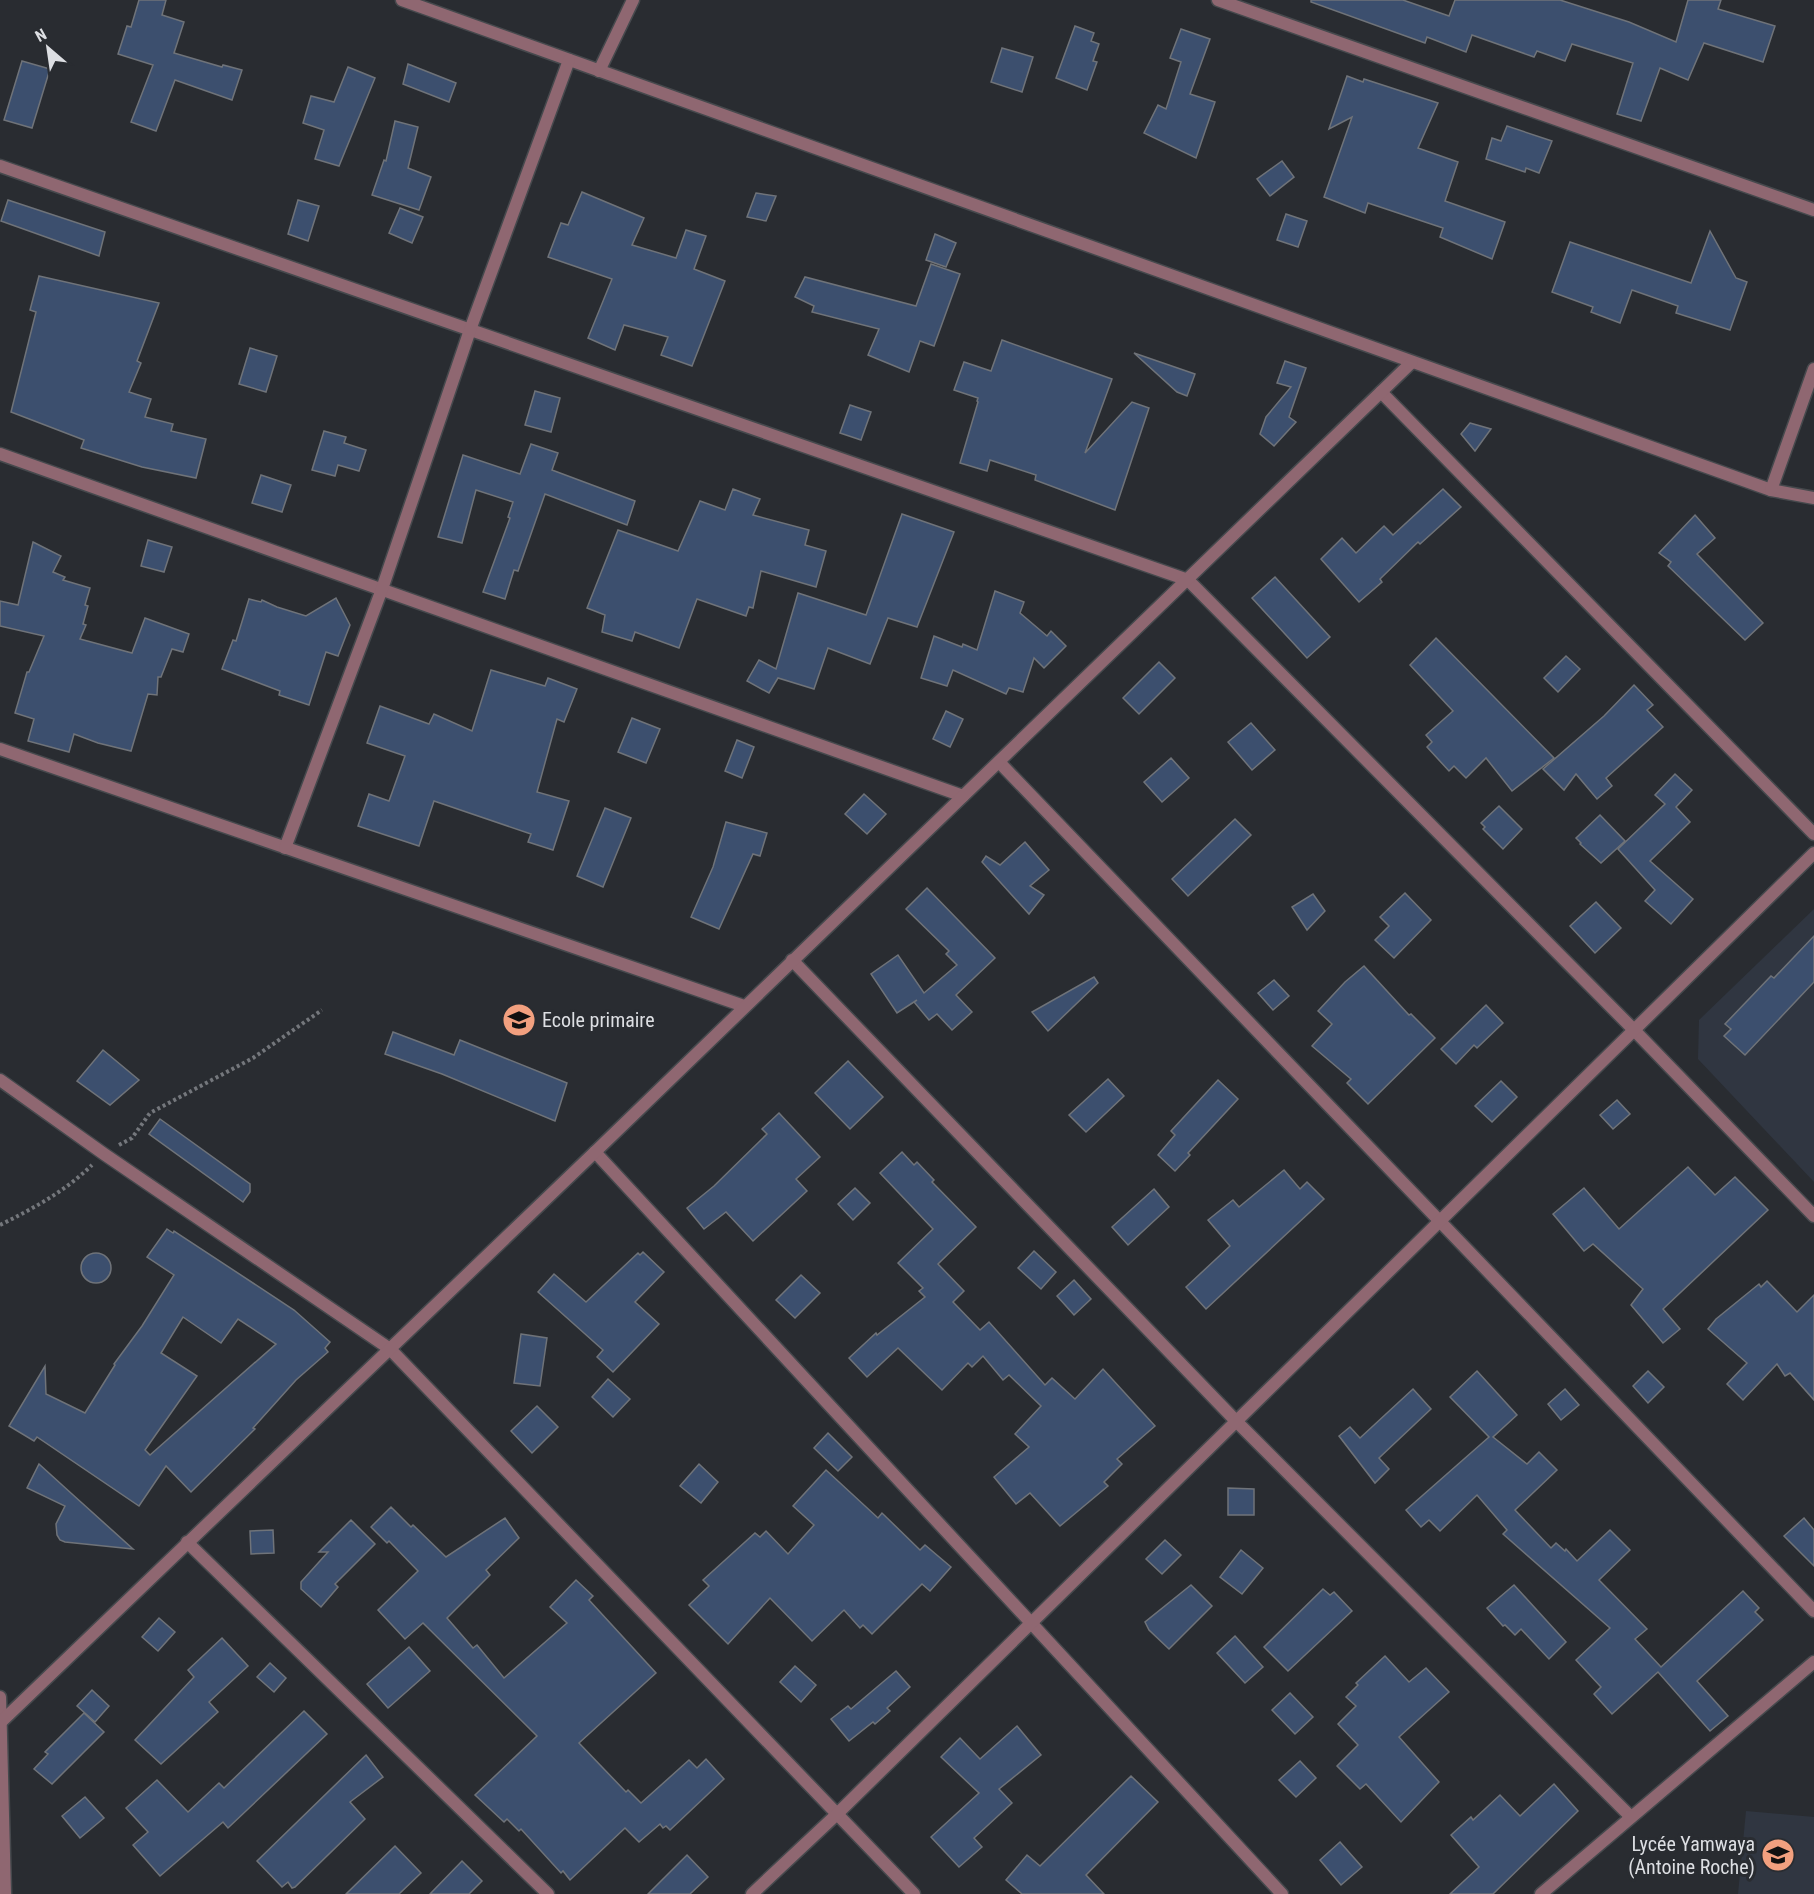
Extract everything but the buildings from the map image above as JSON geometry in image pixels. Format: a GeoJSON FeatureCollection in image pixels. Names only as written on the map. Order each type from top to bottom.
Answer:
{"type":"FeatureCollection","features":[{"type":"Feature","properties":{"kind":"street"},"geometry":{"type":"LineString","coordinates":[[402,0],[1771,490],[1814,498]]}},
{"type":"Feature","properties":{"kind":"street"},"geometry":{"type":"LineString","coordinates":[[599,71],[633,0]]}},
{"type":"Feature","properties":{"kind":"street"},"geometry":{"type":"LineString","coordinates":[[1227,1],[1814,210]]}},
{"type":"Feature","properties":{"kind":"street"},"geometry":{"type":"LineString","coordinates":[[285,848],[382,590],[470,330],[569,60]]}},
{"type":"Feature","properties":{"kind":"street"},"geometry":{"type":"LineString","coordinates":[[0,166],[1188,580],[1634,1030],[1814,1216]]}},
{"type":"Feature","properties":{"kind":"street"},"geometry":{"type":"LineString","coordinates":[[1,1723],[1412,362]]}},
{"type":"Feature","properties":{"kind":"street"},"geometry":{"type":"LineString","coordinates":[[1771,490],[1814,369]]}},
{"type":"Feature","properties":{"kind":"street"},"geometry":{"type":"LineString","coordinates":[[1381,392],[1814,834]]}},
{"type":"Feature","properties":{"kind":"street"},"geometry":{"type":"LineString","coordinates":[[0,454],[963,796]]}},
{"type":"Feature","properties":{"kind":"street"},"geometry":{"type":"LineString","coordinates":[[0,749],[744,1006]]}},
{"type":"Feature","properties":{"kind":"street"},"geometry":{"type":"LineString","coordinates":[[999,762],[1814,1611]]}},
{"type":"Feature","properties":{"kind":"street"},"geometry":{"type":"LineString","coordinates":[[752,1894],[836,1815],[1814,853]]}},
{"type":"Feature","properties":{"kind":"street"},"geometry":{"type":"LineString","coordinates":[[792,960],[1236,1421],[1631,1817]]}},
{"type":"Feature","properties":{"kind":"street"},"geometry":{"type":"LineString","coordinates":[[0,1080],[104,1154],[390,1348],[914,1894]]}},
{"type":"Feature","properties":{"kind":"street"},"geometry":{"type":"LineString","coordinates":[[595,1152],[1282,1894]]}},
{"type":"Feature","properties":{"kind":"street"},"geometry":{"type":"LineString","coordinates":[[188,1542],[548,1894]]}},
{"type":"Feature","properties":{"kind":"street"},"geometry":{"type":"LineString","coordinates":[[1541,1894],[1814,1662]]}},
{"type":"Feature","properties":{"kind":"street"},"geometry":{"type":"LineString","coordinates":[[0,1696],[5,1894]]}},
{"type":"Feature","properties":{"kind":"path"},"geometry":{"type":"LineString","coordinates":[[0,1225],[39,1206],[73,1184],[104,1154],[132,1138],[150,1113],[253,1058],[322,1010]]}},
{"type":"Feature","properties":{"kind":"shaded area"},"geometry":{"type":"Polygon","coordinates":[[[1814,909],[1814,1182],[1698,1059],[1699,1020],[1814,909]]]}},
{"type":"Feature","properties":{"kind":"shaded area","name":"Lycée Yamwaya (Antoine Roche)"},"geometry":{"type":"Polygon","coordinates":[[[1746,1811],[1814,1817],[1814,1894],[1738,1894],[1746,1811]]]}},
{"type":"Feature","properties":{"kind":"place","name":"Ecole primaire"},"geometry":{"type":"Point","coordinates":[519,1020]}},
{"type":"Feature","properties":{"kind":"place","name":"Lycée Yamwaya (Antoine Roche)"},"geometry":{"type":"Point","coordinates":[1778,1855]}}]}
